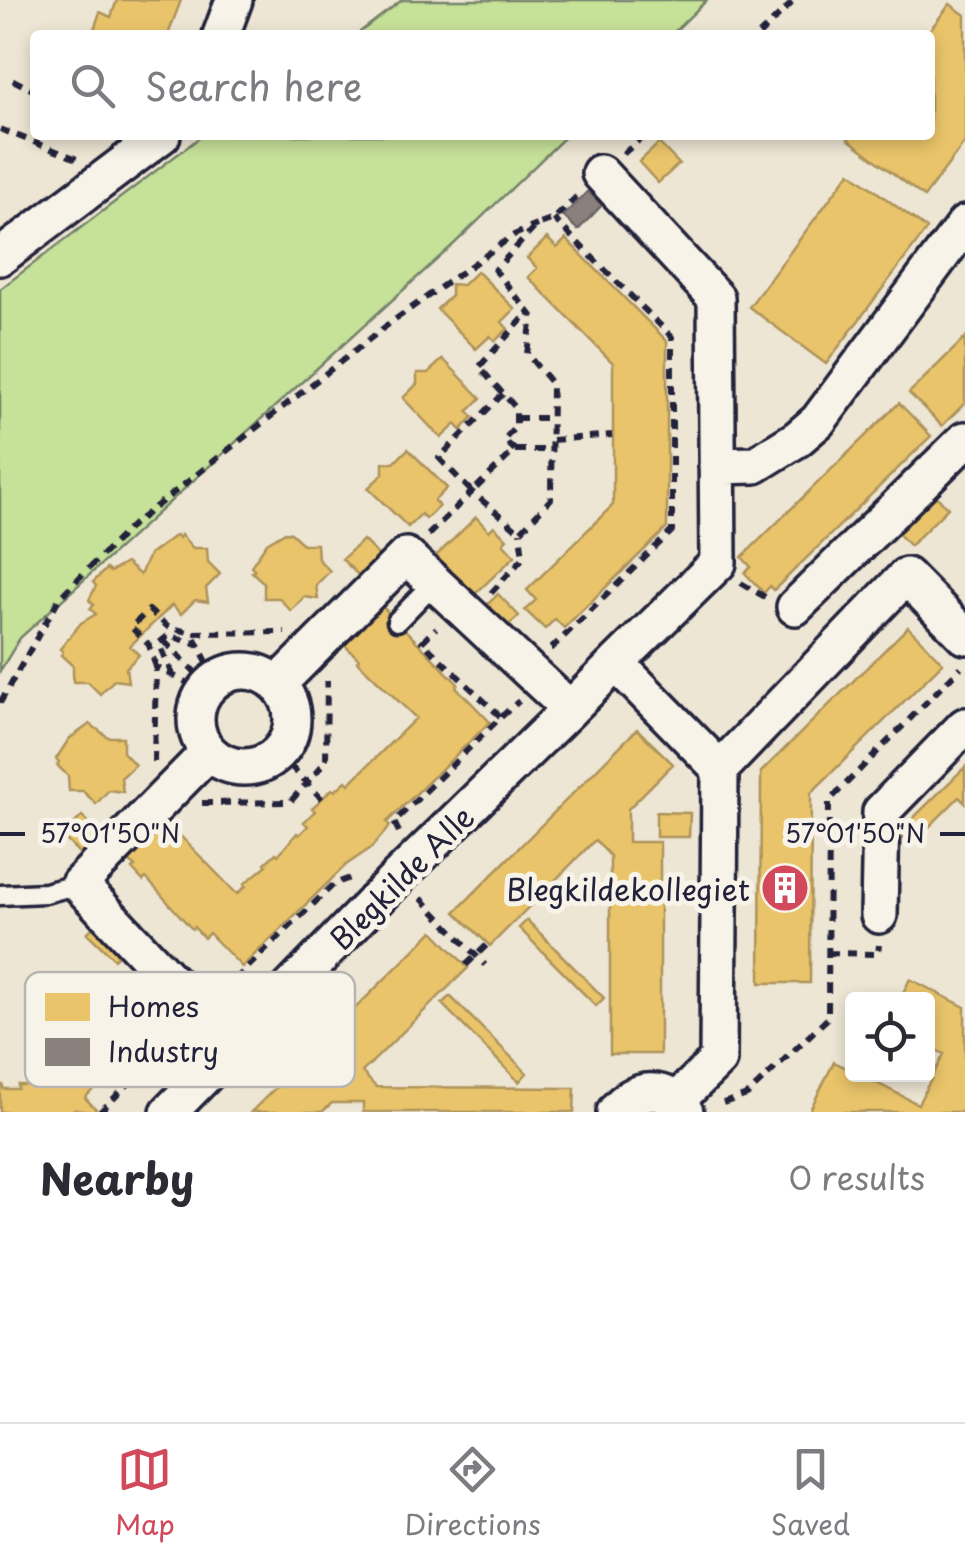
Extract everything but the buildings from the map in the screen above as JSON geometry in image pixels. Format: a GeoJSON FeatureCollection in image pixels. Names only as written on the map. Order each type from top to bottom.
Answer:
{"type":"FeatureCollection","features":[{"type":"Feature","properties":{"kind":"street"},"geometry":{"type":"LineString","coordinates":[[223,30],[234,0]]}},
{"type":"Feature","properties":{"kind":"street"},"geometry":{"type":"LineString","coordinates":[[0,256],[155,140]]}},
{"type":"Feature","properties":{"kind":"street"},"geometry":{"type":"LineString","coordinates":[[600,173],[716,298],[718,563]]}},
{"type":"Feature","properties":{"kind":"street"},"geometry":{"type":"LineString","coordinates":[[717,466],[756,466],[798,439],[818,420],[965,224]]}},
{"type":"Feature","properties":{"kind":"street"},"geometry":{"type":"LineString","coordinates":[[795,607],[965,440]]}},
{"type":"Feature","properties":{"kind":"street"},"geometry":{"type":"LineString","coordinates":[[863,541],[906,576],[965,636]]}},
{"type":"Feature","properties":{"kind":"street"},"geometry":{"type":"LineString","coordinates":[[278,684],[406,556],[570,709]]}},
{"type":"Feature","properties":{"kind":"street","name":"Blegkilde Alle"},"geometry":{"type":"LineString","coordinates":[[297,972],[394,859],[570,709],[718,563]]}},
{"type":"Feature","properties":{"kind":"street"},"geometry":{"type":"LineString","coordinates":[[615,1112],[624,1100],[647,1090],[691,1106],[718,1060],[720,770],[906,576]]}},
{"type":"Feature","properties":{"kind":"street"},"geometry":{"type":"LineString","coordinates":[[616,663],[720,770]]}},
{"type":"Feature","properties":{"kind":"street"},"geometry":{"type":"LineString","coordinates":[[248,670],[278,684],[286,697],[291,726],[278,753],[251,766],[236,766],[221,762],[209,752],[200,739],[196,722],[197,706],[210,685],[231,672],[248,670]]}},
{"type":"Feature","properties":{"kind":"street"},"geometry":{"type":"LineString","coordinates":[[879,915],[881,812],[965,726]]}},
{"type":"Feature","properties":{"kind":"street"},"geometry":{"type":"LineString","coordinates":[[163,972],[79,884],[209,752]]}},
{"type":"Feature","properties":{"kind":"lane"},"geometry":{"type":"LineString","coordinates":[[396,622],[434,583]]}},
{"type":"Feature","properties":{"kind":"lane"},"geometry":{"type":"LineString","coordinates":[[0,896],[46,893],[79,884]]}},
{"type":"Feature","properties":{"kind":"path"},"geometry":{"type":"LineString","coordinates":[[764,30],[795,0]]}},
{"type":"Feature","properties":{"kind":"path"},"geometry":{"type":"LineString","coordinates":[[14,80],[30,88]]}},
{"type":"Feature","properties":{"kind":"path"},"geometry":{"type":"LineString","coordinates":[[0,129],[111,172]]}},
{"type":"Feature","properties":{"kind":"path"},"geometry":{"type":"LineString","coordinates":[[0,703],[60,597],[131,526],[390,323],[514,234],[554,218],[639,140]]}},
{"type":"Feature","properties":{"kind":"path"},"geometry":{"type":"LineString","coordinates":[[541,659],[672,531],[672,337],[554,218]]}},
{"type":"Feature","properties":{"kind":"path"},"geometry":{"type":"LineString","coordinates":[[520,532],[552,498],[552,384],[527,354],[532,316],[495,270],[537,225]]}},
{"type":"Feature","properties":{"kind":"path"},"geometry":{"type":"LineString","coordinates":[[529,312],[479,367],[516,408],[516,426],[504,440],[515,450],[552,450]]}},
{"type":"Feature","properties":{"kind":"path"},"geometry":{"type":"LineString","coordinates":[[488,596],[523,558],[520,532],[439,458],[503,394]]}},
{"type":"Feature","properties":{"kind":"path"},"geometry":{"type":"LineString","coordinates":[[516,418],[552,418]]}},
{"type":"Feature","properties":{"kind":"path"},"geometry":{"type":"LineString","coordinates":[[552,440],[612,435]]}},
{"type":"Feature","properties":{"kind":"path"},"geometry":{"type":"LineString","coordinates":[[406,556],[515,450]]}},
{"type":"Feature","properties":{"kind":"path"},"geometry":{"type":"LineString","coordinates":[[718,563],[736,581],[770,602],[795,607]]}},
{"type":"Feature","properties":{"kind":"path"},"geometry":{"type":"LineString","coordinates":[[149,610],[168,627],[192,633],[294,632],[312,650],[328,664],[326,762],[290,802],[192,803],[154,766],[156,667],[149,645],[130,627],[149,610]]}},
{"type":"Feature","properties":{"kind":"path"},"geometry":{"type":"LineString","coordinates":[[448,616],[422,642],[502,717],[394,822],[400,830],[394,859],[485,966]]}},
{"type":"Feature","properties":{"kind":"path"},"geometry":{"type":"LineString","coordinates":[[192,633],[210,685]]}},
{"type":"Feature","properties":{"kind":"path"},"geometry":{"type":"LineString","coordinates":[[173,675],[159,643],[169,635],[198,646]]}},
{"type":"Feature","properties":{"kind":"path"},"geometry":{"type":"LineString","coordinates":[[164,641],[210,685]]}},
{"type":"Feature","properties":{"kind":"path"},"geometry":{"type":"LineString","coordinates":[[691,1106],[747,1095],[828,1018],[828,801],[965,662]]}},
{"type":"Feature","properties":{"kind":"path"},"geometry":{"type":"LineString","coordinates":[[156,667],[210,685]]}},
{"type":"Feature","properties":{"kind":"path"},"geometry":{"type":"LineString","coordinates":[[278,753],[322,799]]}},
{"type":"Feature","properties":{"kind":"path"},"geometry":{"type":"LineString","coordinates":[[243,972],[334,884],[352,877]]}},
{"type":"Feature","properties":{"kind":"path"},"geometry":{"type":"LineString","coordinates":[[466,965],[488,944]]}},
{"type":"Feature","properties":{"kind":"path"},"geometry":{"type":"LineString","coordinates":[[100,1112],[125,1087]]}},
{"type":"Feature","properties":{"kind":"green space"},"geometry":{"type":"Polygon","coordinates":[[[402,0],[707,0],[676,30],[363,30],[402,0]]]}},
{"type":"Feature","properties":{"kind":"green space"},"geometry":{"type":"Polygon","coordinates":[[[196,140],[562,140],[454,244],[20,638],[0,671],[0,289],[196,140]]]}},
{"type":"Feature","properties":{"kind":"place","name":"Blegkildekollegiet"},"geometry":{"type":"Point","coordinates":[785,888]}}]}
